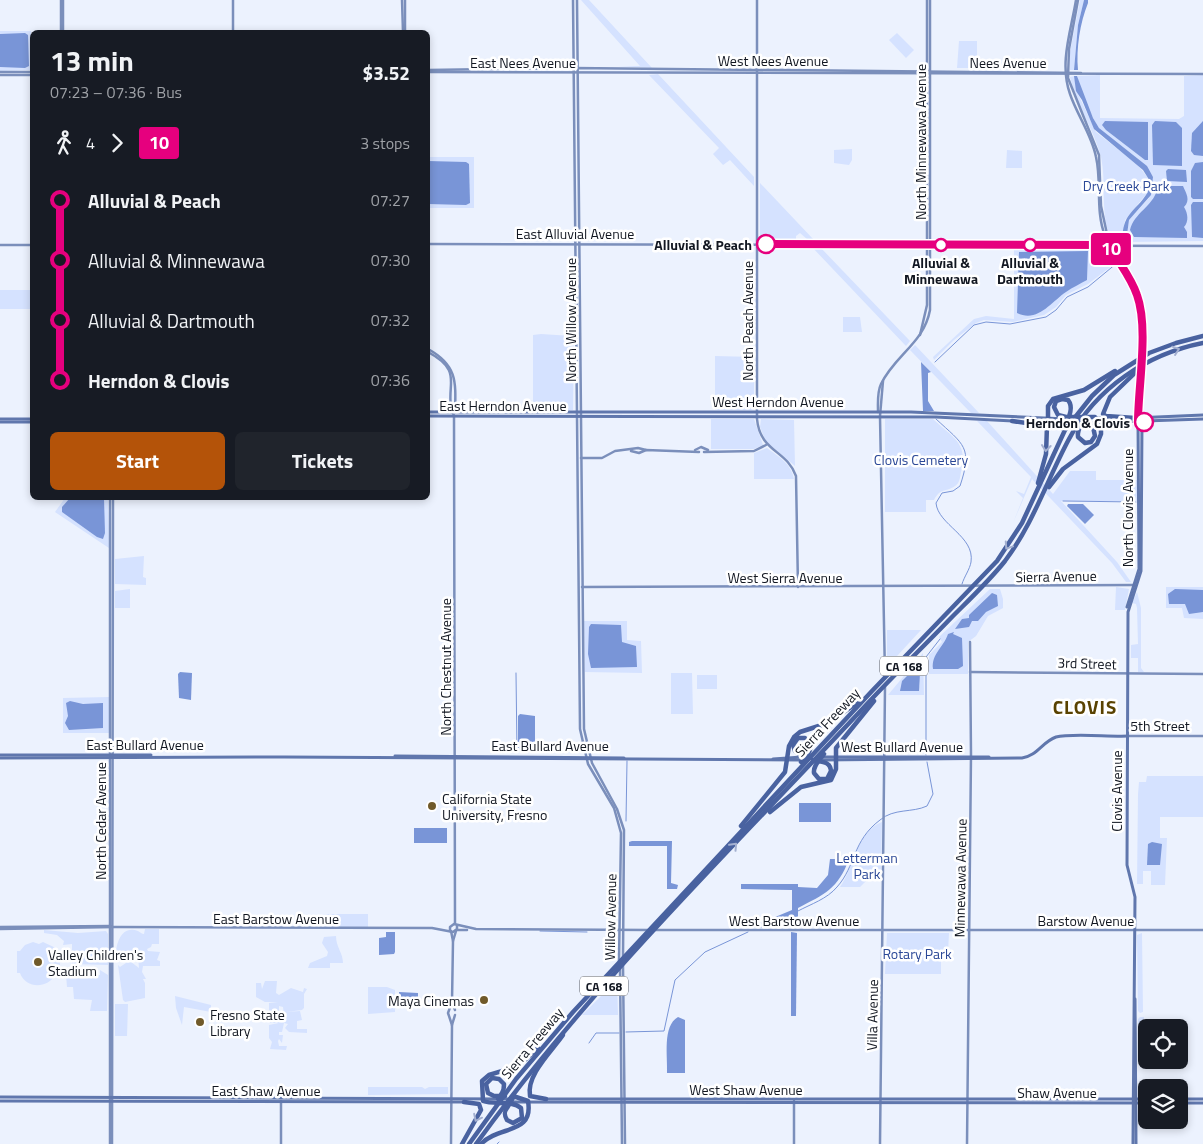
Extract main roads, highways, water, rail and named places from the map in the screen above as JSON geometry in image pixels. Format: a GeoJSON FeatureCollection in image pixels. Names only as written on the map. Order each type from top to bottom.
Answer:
{"type":"FeatureCollection","features":[{"type":"Feature","properties":{"kind":"highway"},"geometry":{"type":"LineString","coordinates":[[1076,430],[1081,441],[1087,443],[1094,439],[1095,432],[1089,425],[1054,422],[1048,419],[1048,406],[1053,399],[1084,390],[1149,353],[1203,336]]}},
{"type":"Feature","properties":{"kind":"highway"},"geometry":{"type":"LineString","coordinates":[[1049,485],[1076,430],[1104,393],[1145,364],[1179,349],[1203,343]]}},
{"type":"Feature","properties":{"kind":"highway"},"geometry":{"type":"LineString","coordinates":[[1064,430],[1099,388],[1136,360]]}},
{"type":"Feature","properties":{"kind":"highway"},"geometry":{"type":"LineString","coordinates":[[1135,371],[1113,393],[1103,414],[1139,420]]}},
{"type":"Feature","properties":{"kind":"highway"},"geometry":{"type":"LineString","coordinates":[[1042,476],[1064,430],[1071,411],[1071,405],[1067,400],[1060,399],[1055,404],[1055,412],[1060,416],[1099,421],[1101,434],[1097,444],[1063,469],[1049,485]]}},
{"type":"Feature","properties":{"kind":"highway"},"geometry":{"type":"LineString","coordinates":[[1012,421],[1047,426],[1047,448],[1042,476]]}},
{"type":"Feature","properties":{"kind":"highway","name":"Sierra Freeway"},"geometry":{"type":"LineString","coordinates":[[469,1144],[504,1093],[552,1035],[872,691],[981,580],[1010,542],[1029,508],[1042,476]]}},
{"type":"Feature","properties":{"kind":"highway","name":"Sierra Freeway"},"geometry":{"type":"LineString","coordinates":[[476,1144],[538,1061],[586,1006],[842,731],[989,580],[1004,562],[1035,512],[1049,485]]}},
{"type":"Feature","properties":{"kind":"highway"},"geometry":{"type":"LineString","coordinates":[[761,818],[801,787],[832,780],[836,769],[839,744],[899,672]]}},
{"type":"Feature","properties":{"kind":"highway"},"geometry":{"type":"LineString","coordinates":[[725,847],[785,772],[789,759],[790,744],[796,735],[828,724],[872,691]]}},
{"type":"Feature","properties":{"kind":"highway"},"geometry":{"type":"LineString","coordinates":[[784,785],[810,750],[810,742],[803,737],[796,740],[794,745],[795,751],[800,758],[810,759],[825,760],[830,766],[831,773],[827,778],[821,780],[814,775],[815,767],[842,731]]}},
{"type":"Feature","properties":{"kind":"highway"},"geometry":{"type":"LineString","coordinates":[[546,1099],[529,1095],[532,1079],[586,1006]]}},
{"type":"Feature","properties":{"kind":"highway"},"geometry":{"type":"LineString","coordinates":[[504,1108],[507,1120],[514,1123],[520,1120],[523,1112],[517,1105],[486,1102],[481,1098],[482,1084],[485,1077],[518,1066],[552,1035]]}},
{"type":"Feature","properties":{"kind":"highway"},"geometry":{"type":"LineString","coordinates":[[481,1144],[494,1134],[524,1123],[529,1116],[529,1101],[518,1096],[491,1095],[486,1090],[488,1081],[493,1078],[501,1080],[504,1085],[504,1093]]}},
{"type":"Feature","properties":{"kind":"highway"},"geometry":{"type":"LineString","coordinates":[[462,1144],[481,1110],[479,1104],[464,1102]]}},
{"type":"Feature","properties":{"kind":"main road"},"geometry":{"type":"LineString","coordinates":[[62,0],[62,20]]}},
{"type":"Feature","properties":{"kind":"main road"},"geometry":{"type":"LineString","coordinates":[[62,0],[62,30]]}},
{"type":"Feature","properties":{"kind":"main road"},"geometry":{"type":"LineString","coordinates":[[233,0],[233,30]]}},
{"type":"Feature","properties":{"kind":"main road"},"geometry":{"type":"LineString","coordinates":[[403,30],[402,25],[404,0]]}},
{"type":"Feature","properties":{"kind":"main road"},"geometry":{"type":"LineString","coordinates":[[404,0],[404,30]]}},
{"type":"Feature","properties":{"kind":"main road","name":"North Willow Avenue"},"geometry":{"type":"LineString","coordinates":[[575,0],[573,10],[573,102],[576,355],[580,392],[578,415]]}},
{"type":"Feature","properties":{"kind":"main road","name":"North Willow Avenue"},"geometry":{"type":"LineString","coordinates":[[575,0],[579,243],[578,415],[583,699],[584,732],[588,758]]}},
{"type":"Feature","properties":{"kind":"main road","name":"North Peach Avenue"},"geometry":{"type":"LineString","coordinates":[[757,0],[757,414],[760,433],[766,445]]}},
{"type":"Feature","properties":{"kind":"main road","name":"North Minnewawa Avenue"},"geometry":{"type":"LineString","coordinates":[[883,381],[891,367],[920,335],[927,309],[929,0]]}},
{"type":"Feature","properties":{"kind":"main road","name":"North Clovis Avenue"},"geometry":{"type":"LineString","coordinates":[[1077,0],[1066,73],[1069,93],[1096,155],[1100,216],[1110,245],[1129,278],[1140,308],[1145,364],[1139,385],[1139,569],[1136,585]]}},
{"type":"Feature","properties":{"kind":"main road"},"geometry":{"type":"LineString","coordinates":[[573,10],[577,32]]}},
{"type":"Feature","properties":{"kind":"main road"},"geometry":{"type":"LineString","coordinates":[[447,72],[464,69]]}},
{"type":"Feature","properties":{"kind":"main road","name":"East Nees Avenue"},"geometry":{"type":"LineString","coordinates":[[430,71],[464,69],[617,70]]}},
{"type":"Feature","properties":{"kind":"main road"},"geometry":{"type":"LineString","coordinates":[[538,72],[545,69]]}},
{"type":"Feature","properties":{"kind":"main road"},"geometry":{"type":"LineString","coordinates":[[629,72],[644,69]]}},
{"type":"Feature","properties":{"kind":"main road","name":"East Nees Avenue"},"geometry":{"type":"LineString","coordinates":[[430,71],[538,72],[573,70]]}},
{"type":"Feature","properties":{"kind":"main road","name":"East Nees Avenue"},"geometry":{"type":"LineString","coordinates":[[577,70],[592,72],[602,70]]}},
{"type":"Feature","properties":{"kind":"main road","name":"West Nees Avenue"},"geometry":{"type":"LineString","coordinates":[[617,70],[629,72],[928,72]]}},
{"type":"Feature","properties":{"kind":"main road","name":"West Nees Avenue"},"geometry":{"type":"LineString","coordinates":[[617,70],[928,72]]}},
{"type":"Feature","properties":{"kind":"main road"},"geometry":{"type":"LineString","coordinates":[[856,73],[882,71]]}},
{"type":"Feature","properties":{"kind":"main road","name":"Nees Avenue"},"geometry":{"type":"LineString","coordinates":[[928,72],[1203,74]]}},
{"type":"Feature","properties":{"kind":"main road"},"geometry":{"type":"LineString","coordinates":[[0,74],[30,73]]}},
{"type":"Feature","properties":{"kind":"main road"},"geometry":{"type":"LineString","coordinates":[[0,74],[30,73]]}},
{"type":"Feature","properties":{"kind":"main road","name":"North Clovis Avenue"},"geometry":{"type":"LineString","coordinates":[[1066,73],[1099,155],[1101,206],[1110,245],[1138,290],[1144,316],[1143,400],[1139,420],[1142,457],[1142,571],[1131,593],[1128,612]]}},
{"type":"Feature","properties":{"kind":"main road"},"geometry":{"type":"LineString","coordinates":[[573,102],[577,127]]}},
{"type":"Feature","properties":{"kind":"main road"},"geometry":{"type":"LineString","coordinates":[[574,174],[577,197]]}},
{"type":"Feature","properties":{"kind":"main road"},"geometry":{"type":"LineString","coordinates":[[1098,187],[1101,206]]}},
{"type":"Feature","properties":{"kind":"main road","name":"East Alluvial Avenue"},"geometry":{"type":"LineString","coordinates":[[430,244],[1203,246]]}},
{"type":"Feature","properties":{"kind":"main road"},"geometry":{"type":"LineString","coordinates":[[0,245],[30,245]]}},
{"type":"Feature","properties":{"kind":"main road"},"geometry":{"type":"LineString","coordinates":[[1129,278],[1138,290]]}},
{"type":"Feature","properties":{"kind":"main road"},"geometry":{"type":"LineString","coordinates":[[575,296],[579,319]]}},
{"type":"Feature","properties":{"kind":"main road"},"geometry":{"type":"LineString","coordinates":[[430,351],[444,359],[451,372]]}},
{"type":"Feature","properties":{"kind":"main road"},"geometry":{"type":"LineString","coordinates":[[430,352],[444,362],[451,372]]}},
{"type":"Feature","properties":{"kind":"main road"},"geometry":{"type":"LineString","coordinates":[[1143,383],[1145,364]]}},
{"type":"Feature","properties":{"kind":"main road","name":"North Chestnut Avenue"},"geometry":{"type":"LineString","coordinates":[[451,372],[455,382],[456,757],[454,918],[456,931]]}},
{"type":"Feature","properties":{"kind":"main road","name":"North Chestnut Avenue"},"geometry":{"type":"LineString","coordinates":[[451,372],[454,413]]}},
{"type":"Feature","properties":{"kind":"main road","name":"Villa Avenue"},"geometry":{"type":"LineString","coordinates":[[880,1144],[886,758],[880,414],[883,381]]}},
{"type":"Feature","properties":{"kind":"main road"},"geometry":{"type":"LineString","coordinates":[[1139,385],[1143,400]]}},
{"type":"Feature","properties":{"kind":"main road","name":"East Herndon Avenue"},"geometry":{"type":"LineString","coordinates":[[430,412],[578,415]]}},
{"type":"Feature","properties":{"kind":"main road"},"geometry":{"type":"LineString","coordinates":[[637,416],[668,412]]}},
{"type":"Feature","properties":{"kind":"main road","name":"West Herndon Avenue"},"geometry":{"type":"LineString","coordinates":[[578,415],[668,412],[796,416],[880,414]]}},
{"type":"Feature","properties":{"kind":"main road","name":"East Herndon Avenue"},"geometry":{"type":"LineString","coordinates":[[430,416],[454,413]]}},
{"type":"Feature","properties":{"kind":"main road"},"geometry":{"type":"LineString","coordinates":[[796,416],[798,414],[828,413]]}},
{"type":"Feature","properties":{"kind":"main road","name":"West Herndon Avenue"},"geometry":{"type":"LineString","coordinates":[[578,415],[828,413],[978,417]]}},
{"type":"Feature","properties":{"kind":"main road"},"geometry":{"type":"LineString","coordinates":[[978,417],[1099,421]]}},
{"type":"Feature","properties":{"kind":"main road"},"geometry":{"type":"LineString","coordinates":[[978,417],[1012,421],[1054,422],[1203,417]]}},
{"type":"Feature","properties":{"kind":"main road"},"geometry":{"type":"LineString","coordinates":[[1139,420],[1163,421],[1186,417]]}},
{"type":"Feature","properties":{"kind":"main road"},"geometry":{"type":"LineString","coordinates":[[0,419],[30,418]]}},
{"type":"Feature","properties":{"kind":"main road"},"geometry":{"type":"LineString","coordinates":[[0,422],[30,422]]}},
{"type":"Feature","properties":{"kind":"main road"},"geometry":{"type":"LineString","coordinates":[[1139,440],[1142,457]]}},
{"type":"Feature","properties":{"kind":"main road"},"geometry":{"type":"LineString","coordinates":[[579,458],[602,458],[615,451],[630,450],[754,451],[766,445],[786,459],[796,476],[798,587]]}},
{"type":"Feature","properties":{"kind":"main road","name":"North Willow Avenue"},"geometry":{"type":"LineString","coordinates":[[579,458],[580,733],[588,758]]}},
{"type":"Feature","properties":{"kind":"main road","name":"North Cedar Avenue"},"geometry":{"type":"LineString","coordinates":[[111,500],[113,868],[110,1057],[113,1078],[111,1135]]}},
{"type":"Feature","properties":{"kind":"main road","name":"North Cedar Avenue"},"geometry":{"type":"LineString","coordinates":[[111,500],[113,572],[110,848],[112,927],[111,1143]]}},
{"type":"Feature","properties":{"kind":"main road"},"geometry":{"type":"LineString","coordinates":[[578,519],[581,535]]}},
{"type":"Feature","properties":{"kind":"main road"},"geometry":{"type":"LineString","coordinates":[[110,555],[113,572]]}},
{"type":"Feature","properties":{"kind":"main road"},"geometry":{"type":"LineString","coordinates":[[1123,585],[1130,587],[1131,593]]}},
{"type":"Feature","properties":{"kind":"main road","name":"Sierra Avenue"},"geometry":{"type":"LineString","coordinates":[[989,586],[1136,585]]}},
{"type":"Feature","properties":{"kind":"main road","name":"Clovis Avenue"},"geometry":{"type":"LineString","coordinates":[[1135,1144],[1135,891],[1127,865],[1128,612],[1136,585]]}},
{"type":"Feature","properties":{"kind":"main road","name":"West Sierra Avenue"},"geometry":{"type":"LineString","coordinates":[[581,587],[989,586]]}},
{"type":"Feature","properties":{"kind":"main road","name":"Minnewawa Avenue"},"geometry":{"type":"LineString","coordinates":[[967,1144],[971,758],[970,642]]}},
{"type":"Feature","properties":{"kind":"main road","name":"3rd Street"},"geometry":{"type":"LineString","coordinates":[[970,672],[1203,674]]}},
{"type":"Feature","properties":{"kind":"main road"},"geometry":{"type":"LineString","coordinates":[[580,682],[583,699]]}},
{"type":"Feature","properties":{"kind":"main road","name":"5th Street"},"geometry":{"type":"LineString","coordinates":[[971,758],[1027,757],[1056,737],[1203,736]]}},
{"type":"Feature","properties":{"kind":"main road","name":"East Bullard Avenue"},"geometry":{"type":"LineString","coordinates":[[0,756],[789,759]]}},
{"type":"Feature","properties":{"kind":"main road"},"geometry":{"type":"LineString","coordinates":[[848,760],[862,757]]}},
{"type":"Feature","properties":{"kind":"main road","name":"West Bullard Avenue"},"geometry":{"type":"LineString","coordinates":[[825,760],[862,757],[921,760],[971,758]]}},
{"type":"Feature","properties":{"kind":"main road"},"geometry":{"type":"LineString","coordinates":[[921,760],[935,757]]}},
{"type":"Feature","properties":{"kind":"main road"},"geometry":{"type":"LineString","coordinates":[[949,760],[962,757]]}},
{"type":"Feature","properties":{"kind":"main road","name":"Willow Avenue"},"geometry":{"type":"LineString","coordinates":[[588,758],[617,809],[624,830],[622,930],[625,1083],[623,1101]]}},
{"type":"Feature","properties":{"kind":"main road"},"geometry":{"type":"LineString","coordinates":[[789,759],[800,758]]}},
{"type":"Feature","properties":{"kind":"main road","name":"West Bullard Avenue"},"geometry":{"type":"LineString","coordinates":[[836,759],[971,758]]}},
{"type":"Feature","properties":{"kind":"main road"},"geometry":{"type":"LineString","coordinates":[[110,848],[113,868]]}},
{"type":"Feature","properties":{"kind":"main road","name":"North Chestnut Avenue"},"geometry":{"type":"LineString","coordinates":[[451,925],[454,918]]}},
{"type":"Feature","properties":{"kind":"main road"},"geometry":{"type":"LineString","coordinates":[[451,925],[453,941],[452,1002],[449,1015],[452,1025]]}},
{"type":"Feature","properties":{"kind":"main road"},"geometry":{"type":"LineString","coordinates":[[456,925],[476,929]]}},
{"type":"Feature","properties":{"kind":"main road","name":"East Barstow Avenue"},"geometry":{"type":"LineString","coordinates":[[436,928],[456,925]]}},
{"type":"Feature","properties":{"kind":"main road","name":"East Barstow Avenue"},"geometry":{"type":"LineString","coordinates":[[0,928],[436,928],[456,931]]}},
{"type":"Feature","properties":{"kind":"main road"},"geometry":{"type":"LineString","coordinates":[[453,941],[456,931],[476,929],[622,930]]}},
{"type":"Feature","properties":{"kind":"main road","name":"Willow Avenue"},"geometry":{"type":"LineString","coordinates":[[622,930],[619,954],[624,1144]]}},
{"type":"Feature","properties":{"kind":"main road","name":"West Barstow Avenue"},"geometry":{"type":"LineString","coordinates":[[622,930],[969,930]]}},
{"type":"Feature","properties":{"kind":"main road","name":"Barstow Avenue"},"geometry":{"type":"LineString","coordinates":[[969,930],[1203,930]]}},
{"type":"Feature","properties":{"kind":"main road","name":"Clovis Avenue"},"geometry":{"type":"LineString","coordinates":[[1135,998],[1135,1101]]}},
{"type":"Feature","properties":{"kind":"main road"},"geometry":{"type":"LineString","coordinates":[[451,1144],[452,1025],[455,1015],[452,1002]]}},
{"type":"Feature","properties":{"kind":"main road"},"geometry":{"type":"LineString","coordinates":[[449,1010],[455,1010]]}},
{"type":"Feature","properties":{"kind":"main road"},"geometry":{"type":"LineString","coordinates":[[449,1015],[455,1015]]}},
{"type":"Feature","properties":{"kind":"main road"},"geometry":{"type":"LineString","coordinates":[[620,1018],[624,1028]]}},
{"type":"Feature","properties":{"kind":"main road"},"geometry":{"type":"LineString","coordinates":[[1134,1037],[1136,1054]]}},
{"type":"Feature","properties":{"kind":"main road"},"geometry":{"type":"LineString","coordinates":[[621,1042],[625,1061]]}},
{"type":"Feature","properties":{"kind":"main road"},"geometry":{"type":"LineString","coordinates":[[622,1066],[625,1083]]}},
{"type":"Feature","properties":{"kind":"main road","name":"East Shaw Avenue"},"geometry":{"type":"LineString","coordinates":[[25,1099],[54,1097],[154,1101],[451,1100],[481,1098],[529,1101]]}},
{"type":"Feature","properties":{"kind":"main road"},"geometry":{"type":"LineString","coordinates":[[154,1101],[170,1097]]}},
{"type":"Feature","properties":{"kind":"main road","name":"East Shaw Avenue"},"geometry":{"type":"LineString","coordinates":[[0,1099],[170,1097],[281,1100]]}},
{"type":"Feature","properties":{"kind":"main road","name":"West Shaw Avenue"},"geometry":{"type":"LineString","coordinates":[[529,1101],[546,1099],[623,1101]]}},
{"type":"Feature","properties":{"kind":"main road","name":"Shaw Avenue"},"geometry":{"type":"LineString","coordinates":[[967,1102],[1085,1103],[1116,1099],[1138,1102]]}},
{"type":"Feature","properties":{"kind":"main road"},"geometry":{"type":"LineString","coordinates":[[1188,1099],[1203,1101]]}},
{"type":"Feature","properties":{"kind":"main road"},"geometry":{"type":"LineString","coordinates":[[281,1100],[281,1144]]}},
{"type":"Feature","properties":{"kind":"main road","name":"East Shaw Avenue"},"geometry":{"type":"LineString","coordinates":[[451,1100],[464,1102],[529,1101]]}},
{"type":"Feature","properties":{"kind":"main road"},"geometry":{"type":"LineString","coordinates":[[823,1104],[838,1100]]}},
{"type":"Feature","properties":{"kind":"main road","name":"West Shaw Avenue"},"geometry":{"type":"LineString","coordinates":[[529,1101],[794,1102],[838,1100],[923,1102]]}},
{"type":"Feature","properties":{"kind":"main road"},"geometry":{"type":"LineString","coordinates":[[923,1102],[942,1100],[967,1102]]}},
{"type":"Feature","properties":{"kind":"main road","name":"Shaw Avenue"},"geometry":{"type":"LineString","coordinates":[[967,1102],[1138,1100]]}},
{"type":"Feature","properties":{"kind":"main road"},"geometry":{"type":"LineString","coordinates":[[1188,1101],[1203,1101]]}},
{"type":"Feature","properties":{"kind":"main road"},"geometry":{"type":"LineString","coordinates":[[794,1102],[794,1144]]}},
{"type":"Feature","properties":{"kind":"main road","name":"West Shaw Avenue"},"geometry":{"type":"LineString","coordinates":[[794,1102],[823,1104],[967,1102]]}},
{"type":"Feature","properties":{"kind":"water"},"geometry":{"type":"Polygon","coordinates":[[[1084,0],[1088,0],[1088,3],[1079,36],[1078,70],[1074,70],[1078,25],[1084,0]]]}},
{"type":"Feature","properties":{"kind":"water"},"geometry":{"type":"Polygon","coordinates":[[[25,33],[28,35],[29,66],[25,68],[0,67],[0,34],[25,33]]]}},
{"type":"Feature","properties":{"kind":"water"},"geometry":{"type":"Polygon","coordinates":[[[1074,76],[1077,76],[1093,118],[1099,128],[1147,166],[1153,177],[1151,195],[1129,220],[1126,242],[1122,242],[1127,218],[1148,192],[1148,178],[1143,170],[1094,129],[1082,100],[1076,91],[1074,76]]]}},
{"type":"Feature","properties":{"kind":"water"},"geometry":{"type":"Polygon","coordinates":[[[1105,121],[1148,122],[1148,160],[1145,160],[1106,130],[1102,125],[1105,121]]]}},
{"type":"Feature","properties":{"kind":"water"},"geometry":{"type":"Polygon","coordinates":[[[1155,121],[1176,122],[1182,128],[1182,166],[1153,165],[1152,125],[1155,121]]]}},
{"type":"Feature","properties":{"kind":"water"},"geometry":{"type":"Polygon","coordinates":[[[1203,121],[1203,156],[1194,155],[1191,151],[1192,133],[1203,121]]]}},
{"type":"Feature","properties":{"kind":"water"},"geometry":{"type":"Polygon","coordinates":[[[430,161],[466,162],[469,164],[470,203],[466,205],[430,204],[430,161]]]}},
{"type":"Feature","properties":{"kind":"water"},"geometry":{"type":"Polygon","coordinates":[[[1203,162],[1203,199],[1193,199],[1191,197],[1191,171],[1195,163],[1203,162]]]}},
{"type":"Feature","properties":{"kind":"water"},"geometry":{"type":"Polygon","coordinates":[[[1168,169],[1186,170],[1187,182],[1167,181],[1166,171],[1168,169]]]}},
{"type":"Feature","properties":{"kind":"water"},"geometry":{"type":"Polygon","coordinates":[[[1166,186],[1183,186],[1188,199],[1184,207],[1187,215],[1184,227],[1187,232],[1187,238],[1134,237],[1130,230],[1135,219],[1152,201],[1157,190],[1166,186]]]}},
{"type":"Feature","properties":{"kind":"water"},"geometry":{"type":"Polygon","coordinates":[[[1193,202],[1203,202],[1203,238],[1192,237],[1191,205],[1193,202]]]}},
{"type":"Feature","properties":{"kind":"water"},"geometry":{"type":"Polygon","coordinates":[[[1088,251],[1087,280],[1060,296],[1038,313],[1025,315],[1017,313],[1019,252],[1088,251]]]}},
{"type":"Feature","properties":{"kind":"water"},"geometry":{"type":"Polygon","coordinates":[[[921,362],[931,372],[928,373],[928,401],[934,411],[923,411],[921,362]]]}},
{"type":"Feature","properties":{"kind":"water"},"geometry":{"type":"Polygon","coordinates":[[[68,500],[104,500],[105,533],[103,539],[97,537],[62,512],[62,507],[68,500]]]}},
{"type":"Feature","properties":{"kind":"water"},"geometry":{"type":"Polygon","coordinates":[[[1068,504],[1083,504],[1094,515],[1085,524],[1067,506],[1068,504]]]}},
{"type":"Feature","properties":{"kind":"water"},"geometry":{"type":"Polygon","coordinates":[[[1175,589],[1203,590],[1203,612],[1189,614],[1185,604],[1169,604],[1168,594],[1175,589]]]}},
{"type":"Feature","properties":{"kind":"water"},"geometry":{"type":"Polygon","coordinates":[[[992,593],[997,595],[998,606],[986,612],[978,621],[972,621],[969,627],[955,629],[962,619],[969,618],[969,615],[992,593]]]}},
{"type":"Feature","properties":{"kind":"water"},"geometry":{"type":"Polygon","coordinates":[[[591,624],[621,625],[622,642],[636,646],[637,667],[591,668],[588,654],[589,627],[591,624]]]}},
{"type":"Feature","properties":{"kind":"water"},"geometry":{"type":"Polygon","coordinates":[[[954,632],[953,634],[962,638],[963,666],[958,669],[933,669],[936,655],[948,634],[954,632]]]}},
{"type":"Feature","properties":{"kind":"water"},"geometry":{"type":"Polygon","coordinates":[[[916,667],[920,673],[919,691],[900,691],[902,681],[916,667]]]}},
{"type":"Feature","properties":{"kind":"water"},"geometry":{"type":"Polygon","coordinates":[[[180,672],[192,673],[191,700],[179,698],[178,674],[180,672]]]}},
{"type":"Feature","properties":{"kind":"water"},"geometry":{"type":"Polygon","coordinates":[[[70,701],[83,704],[103,703],[103,728],[69,730],[65,723],[68,716],[66,703],[70,701]]]}},
{"type":"Feature","properties":{"kind":"water"},"geometry":{"type":"Polygon","coordinates":[[[520,714],[535,716],[535,753],[518,751],[518,716],[520,714]]]}},
{"type":"Feature","properties":{"kind":"water"},"geometry":{"type":"Polygon","coordinates":[[[799,803],[831,803],[831,822],[799,822],[799,803]]]}},
{"type":"Feature","properties":{"kind":"water"},"geometry":{"type":"Polygon","coordinates":[[[414,828],[447,828],[447,843],[414,843],[414,828]]]}},
{"type":"Feature","properties":{"kind":"water"},"geometry":{"type":"Polygon","coordinates":[[[672,841],[671,883],[678,885],[677,889],[667,889],[667,846],[629,846],[629,842],[672,841]]]}},
{"type":"Feature","properties":{"kind":"water"},"geometry":{"type":"Polygon","coordinates":[[[1152,842],[1162,844],[1160,865],[1147,865],[1148,844],[1152,842]]]}},
{"type":"Feature","properties":{"kind":"water"},"geometry":{"type":"Polygon","coordinates":[[[830,859],[849,859],[840,877],[829,890],[798,908],[798,928],[792,928],[791,917],[764,928],[751,927],[792,910],[792,890],[741,889],[741,884],[798,884],[798,887],[817,888],[828,875],[830,859]]]}},
{"type":"Feature","properties":{"kind":"water"},"geometry":{"type":"Polygon","coordinates":[[[386,932],[395,932],[395,952],[394,954],[379,955],[379,938],[386,937],[386,932]]]}},
{"type":"Feature","properties":{"kind":"water"},"geometry":{"type":"Polygon","coordinates":[[[791,932],[797,933],[796,1016],[791,1016],[791,932]]]}},
{"type":"Feature","properties":{"kind":"water"},"geometry":{"type":"Polygon","coordinates":[[[399,992],[418,993],[418,1006],[399,1006],[399,992]]]}},
{"type":"Feature","properties":{"kind":"water"},"geometry":{"type":"Polygon","coordinates":[[[678,1017],[685,1020],[685,1073],[667,1073],[668,1034],[673,1021],[678,1017]]]}},
{"type":"Feature","properties":{"kind":"waterway"},"geometry":{"type":"LineString","coordinates":[[1122,258],[1125,248]]}},
{"type":"Feature","properties":{"kind":"waterway"},"geometry":{"type":"LineString","coordinates":[[935,362],[974,325],[986,322],[1010,324],[1046,317],[1056,310],[1067,297],[1088,287],[1117,263]]}},
{"type":"Feature","properties":{"kind":"waterway"},"geometry":{"type":"LineString","coordinates":[[936,419],[959,441],[966,455],[966,463],[960,486],[953,491],[942,493],[936,503],[938,511],[968,545],[971,553],[971,562],[962,584]]}},
{"type":"Feature","properties":{"kind":"waterway"},"geometry":{"type":"LineString","coordinates":[[1063,501],[1136,502]]}},
{"type":"Feature","properties":{"kind":"waterway"},"geometry":{"type":"LineString","coordinates":[[926,755],[926,657],[940,639]]}},
{"type":"Feature","properties":{"kind":"waterway"},"geometry":{"type":"LineString","coordinates":[[516,673],[517,751]]}},
{"type":"Feature","properties":{"kind":"waterway"},"geometry":{"type":"LineString","coordinates":[[626,821],[627,761]]}},
{"type":"Feature","properties":{"kind":"waterway"},"geometry":{"type":"LineString","coordinates":[[798,911],[824,898],[837,887],[848,871],[864,836],[880,820],[897,812],[927,806],[933,794],[927,762]]}},
{"type":"Feature","properties":{"kind":"waterway"},"geometry":{"type":"LineString","coordinates":[[540,931],[587,932]]}},
{"type":"Feature","properties":{"kind":"waterway"},"geometry":{"type":"LineString","coordinates":[[626,1032],[664,1031],[675,980],[705,952],[748,932]]}},
{"type":"Feature","properties":{"kind":"waterway"},"geometry":{"type":"LineString","coordinates":[[589,1043],[596,1033],[619,1033]]}},
{"type":"Feature","properties":{"kind":"place","name":"Alluvial & Peach"},"geometry":{"type":"Point","coordinates":[766,244]}},
{"type":"Feature","properties":{"kind":"place","name":"Alluvial & Minnewawa"},"geometry":{"type":"Point","coordinates":[941,245]}},
{"type":"Feature","properties":{"kind":"place","name":"Alluvial & Dartmouth"},"geometry":{"type":"Point","coordinates":[1030,245]}},
{"type":"Feature","properties":{"kind":"place","name":"Herndon & Clovis"},"geometry":{"type":"Point","coordinates":[1144,422]}},
{"type":"Feature","properties":{"kind":"place","name":"California State University, Fresno"},"geometry":{"type":"Point","coordinates":[432,806]}},
{"type":"Feature","properties":{"kind":"place","name":"Valley Children's Stadium"},"geometry":{"type":"Point","coordinates":[38,962]}},
{"type":"Feature","properties":{"kind":"place","name":"Maya Cinemas"},"geometry":{"type":"Point","coordinates":[484,1000]}},
{"type":"Feature","properties":{"kind":"place","name":"Fresno State Library"},"geometry":{"type":"Point","coordinates":[200,1022]}},
{"type":"Feature","properties":{"kind":"district","name":"CLOVIS"},"geometry":{"type":"Point","coordinates":[1085,706]}},
{"type":"Feature","properties":{"kind":"park label","name":"Dry Creek Park"},"geometry":{"type":"Point","coordinates":[1126,185]}},
{"type":"Feature","properties":{"kind":"park label","name":"Clovis Cemetery"},"geometry":{"type":"Point","coordinates":[921,459]}},
{"type":"Feature","properties":{"kind":"park label","name":"Letterman Park"},"geometry":{"type":"Point","coordinates":[867,866]}},
{"type":"Feature","properties":{"kind":"park label","name":"Rotary Park"},"geometry":{"type":"Point","coordinates":[917,953]}}]}
